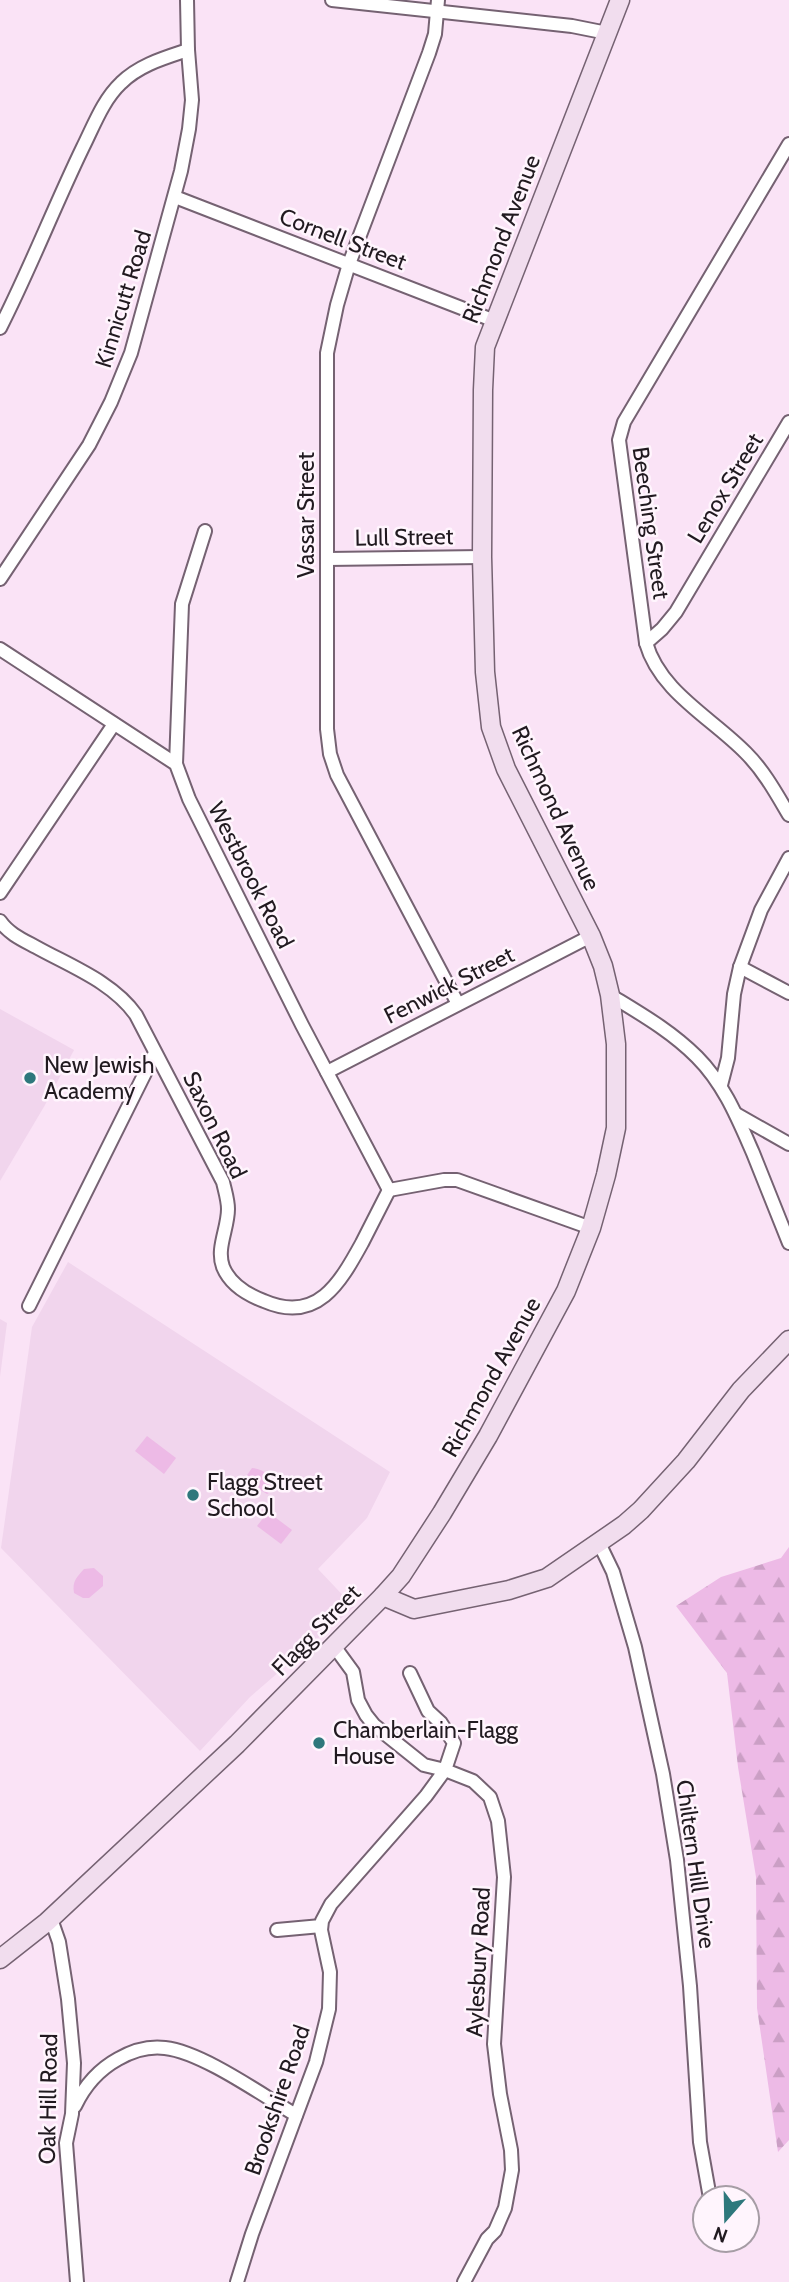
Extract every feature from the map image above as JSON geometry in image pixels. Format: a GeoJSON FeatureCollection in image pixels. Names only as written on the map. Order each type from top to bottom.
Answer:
{"type":"FeatureCollection","features":[{"type":"Feature","properties":{"kind":"street","name":"Kinnicutt Road"},"geometry":{"type":"LineString","coordinates":[[0,579],[89,445],[111,402],[135,341],[175,197],[189,130],[192,100],[187,0]]}},
{"type":"Feature","properties":{"kind":"street"},"geometry":{"type":"LineString","coordinates":[[332,0],[438,6],[607,33]]}},
{"type":"Feature","properties":{"kind":"street","name":"Richmond Avenue"},"geometry":{"type":"LineString","coordinates":[[383,1596],[420,1549],[488,1436],[566,1291],[591,1228],[616,1128],[616,1055],[610,995],[603,965],[591,936],[506,769],[491,727],[485,672],[482,557],[485,347],[620,0]]}},
{"type":"Feature","properties":{"kind":"street","name":"Vassar Street"},"geometry":{"type":"LineString","coordinates":[[438,6],[435,34],[429,54],[349,264],[327,353],[327,729],[333,766],[458,1004]]}},
{"type":"Feature","properties":{"kind":"street"},"geometry":{"type":"LineString","coordinates":[[0,328],[107,98],[135,72],[158,60],[188,50]]}},
{"type":"Feature","properties":{"kind":"street","name":"Beeching Street"},"geometry":{"type":"LineString","coordinates":[[789,144],[620,431],[619,440],[646,643],[650,656],[666,680],[749,755],[770,782],[789,815]]}},
{"type":"Feature","properties":{"kind":"street","name":"Cornell Street"},"geometry":{"type":"LineString","coordinates":[[175,197],[495,321]]}},
{"type":"Feature","properties":{"kind":"street","name":"Lenox Street"},"geometry":{"type":"LineString","coordinates":[[646,643],[676,612],[789,422]]}},
{"type":"Feature","properties":{"kind":"street"},"geometry":{"type":"LineString","coordinates":[[176,764],[182,604],[205,531]]}},
{"type":"Feature","properties":{"kind":"street","name":"Lull Street"},"geometry":{"type":"LineString","coordinates":[[327,559],[482,557]]}},
{"type":"Feature","properties":{"kind":"street"},"geometry":{"type":"LineString","coordinates":[[0,649],[176,764]]}},
{"type":"Feature","properties":{"kind":"street"},"geometry":{"type":"LineString","coordinates":[[0,893],[114,724]]}},
{"type":"Feature","properties":{"kind":"street","name":"Westbrook Road"},"geometry":{"type":"LineString","coordinates":[[176,764],[189,799],[389,1190]]}},
{"type":"Feature","properties":{"kind":"street"},"geometry":{"type":"LineString","coordinates":[[721,1085],[728,1058],[734,993],[740,967],[761,910],[789,858]]}},
{"type":"Feature","properties":{"kind":"street","name":"Saxon Road"},"geometry":{"type":"LineString","coordinates":[[0,921],[17,937],[107,987],[123,999],[136,1015],[223,1182],[228,1209],[220,1250],[221,1259],[227,1274],[244,1291],[285,1307],[305,1305],[324,1297],[345,1275],[389,1190]]}},
{"type":"Feature","properties":{"kind":"street","name":"Fenwick Street"},"geometry":{"type":"LineString","coordinates":[[327,1072],[591,936]]}},
{"type":"Feature","properties":{"kind":"street"},"geometry":{"type":"LineString","coordinates":[[740,967],[789,993]]}},
{"type":"Feature","properties":{"kind":"street"},"geometry":{"type":"LineString","coordinates":[[610,995],[674,1035],[721,1085],[736,1114],[789,1243]]}},
{"type":"Feature","properties":{"kind":"street"},"geometry":{"type":"LineString","coordinates":[[29,1306],[155,1053]]}},
{"type":"Feature","properties":{"kind":"street"},"geometry":{"type":"LineString","coordinates":[[736,1114],[789,1144]]}},
{"type":"Feature","properties":{"kind":"street"},"geometry":{"type":"LineString","coordinates":[[389,1190],[457,1180],[591,1228]]}},
{"type":"Feature","properties":{"kind":"street","name":"Flagg Street"},"geometry":{"type":"LineString","coordinates":[[0,1959],[51,1919],[237,1744],[383,1596],[414,1609],[509,1590],[547,1578],[599,1543],[641,1510],[685,1461],[741,1390],[789,1340]]}},
{"type":"Feature","properties":{"kind":"street","name":"Chiltern Hill Drive"},"geometry":{"type":"LineString","coordinates":[[599,1543],[613,1572],[635,1649],[663,1774],[677,1860],[690,1986],[699,2142],[707,2184]]}},
{"type":"Feature","properties":{"kind":"street"},"geometry":{"type":"LineString","coordinates":[[334,1646],[353,1672],[359,1700],[374,1725],[424,1765],[445,1770]]}},
{"type":"Feature","properties":{"kind":"street"},"geometry":{"type":"LineString","coordinates":[[277,1930],[321,1926],[331,1904],[426,1796],[445,1770],[454,1743],[442,1723],[428,1710],[410,1673]]}},
{"type":"Feature","properties":{"kind":"street","name":"Aylesbury Road"},"geometry":{"type":"LineString","coordinates":[[445,1770],[473,1780],[490,1797],[498,1821],[504,1877],[494,2044],[500,2094],[512,2150],[511,2181],[498,2224],[464,2282]]}},
{"type":"Feature","properties":{"kind":"street","name":"Oak Hill Road"},"geometry":{"type":"LineString","coordinates":[[51,1919],[59,1942],[74,2063],[72,2114],[66,2143],[77,2282]]}},
{"type":"Feature","properties":{"kind":"street","name":"Brookshire Road"},"geometry":{"type":"LineString","coordinates":[[237,2282],[252,2234],[316,2062],[329,2008],[330,1972],[321,1926]]}},
{"type":"Feature","properties":{"kind":"street"},"geometry":{"type":"LineString","coordinates":[[72,2114],[86,2086],[102,2069],[133,2052],[157,2047],[178,2050],[209,2064],[296,2115]]}},
{"type":"Feature","properties":{"kind":"shaded area","name":"New Jewish Academy"},"geometry":{"type":"Polygon","coordinates":[[[0,1009],[74,1050],[0,1181],[0,1009]]]}},
{"type":"Feature","properties":{"kind":"shaded area","name":"Flagg Street School"},"geometry":{"type":"Polygon","coordinates":[[[68,1262],[390,1472],[367,1518],[318,1569],[354,1607],[250,1697],[200,1751],[1,1548],[32,1327],[68,1262]]]}},
{"type":"Feature","properties":{"kind":"shaded area"},"geometry":{"type":"Polygon","coordinates":[[[0,1319],[7,1323],[0,1377],[0,1319]]]}},
{"type":"Feature","properties":{"kind":"green space"},"geometry":{"type":"Polygon","coordinates":[[[147,1436],[176,1458],[164,1474],[135,1451],[147,1436]]]}},
{"type":"Feature","properties":{"kind":"green space"},"geometry":{"type":"Polygon","coordinates":[[[252,1468],[263,1471],[271,1478],[275,1484],[273,1491],[267,1494],[249,1483],[247,1475],[252,1468]]]}},
{"type":"Feature","properties":{"kind":"green space"},"geometry":{"type":"Polygon","coordinates":[[[268,1512],[292,1530],[281,1544],[257,1526],[268,1512]]]}},
{"type":"Feature","properties":{"kind":"green space"},"geometry":{"type":"Polygon","coordinates":[[[789,1547],[789,2140],[778,2152],[757,2008],[756,1877],[738,1767],[727,1673],[676,1606],[721,1577],[781,1558],[789,1547]]]}},
{"type":"Feature","properties":{"kind":"green space"},"geometry":{"type":"Polygon","coordinates":[[[94,1568],[103,1576],[103,1586],[89,1598],[74,1593],[74,1582],[79,1574],[84,1569],[94,1568]]]}},
{"type":"Feature","properties":{"kind":"place","name":"New Jewish Academy"},"geometry":{"type":"Point","coordinates":[30,1078]}},
{"type":"Feature","properties":{"kind":"place","name":"Flagg Street School"},"geometry":{"type":"Point","coordinates":[193,1495]}},
{"type":"Feature","properties":{"kind":"place","name":"Chamberlain-Flagg House"},"geometry":{"type":"Point","coordinates":[319,1743]}}]}
